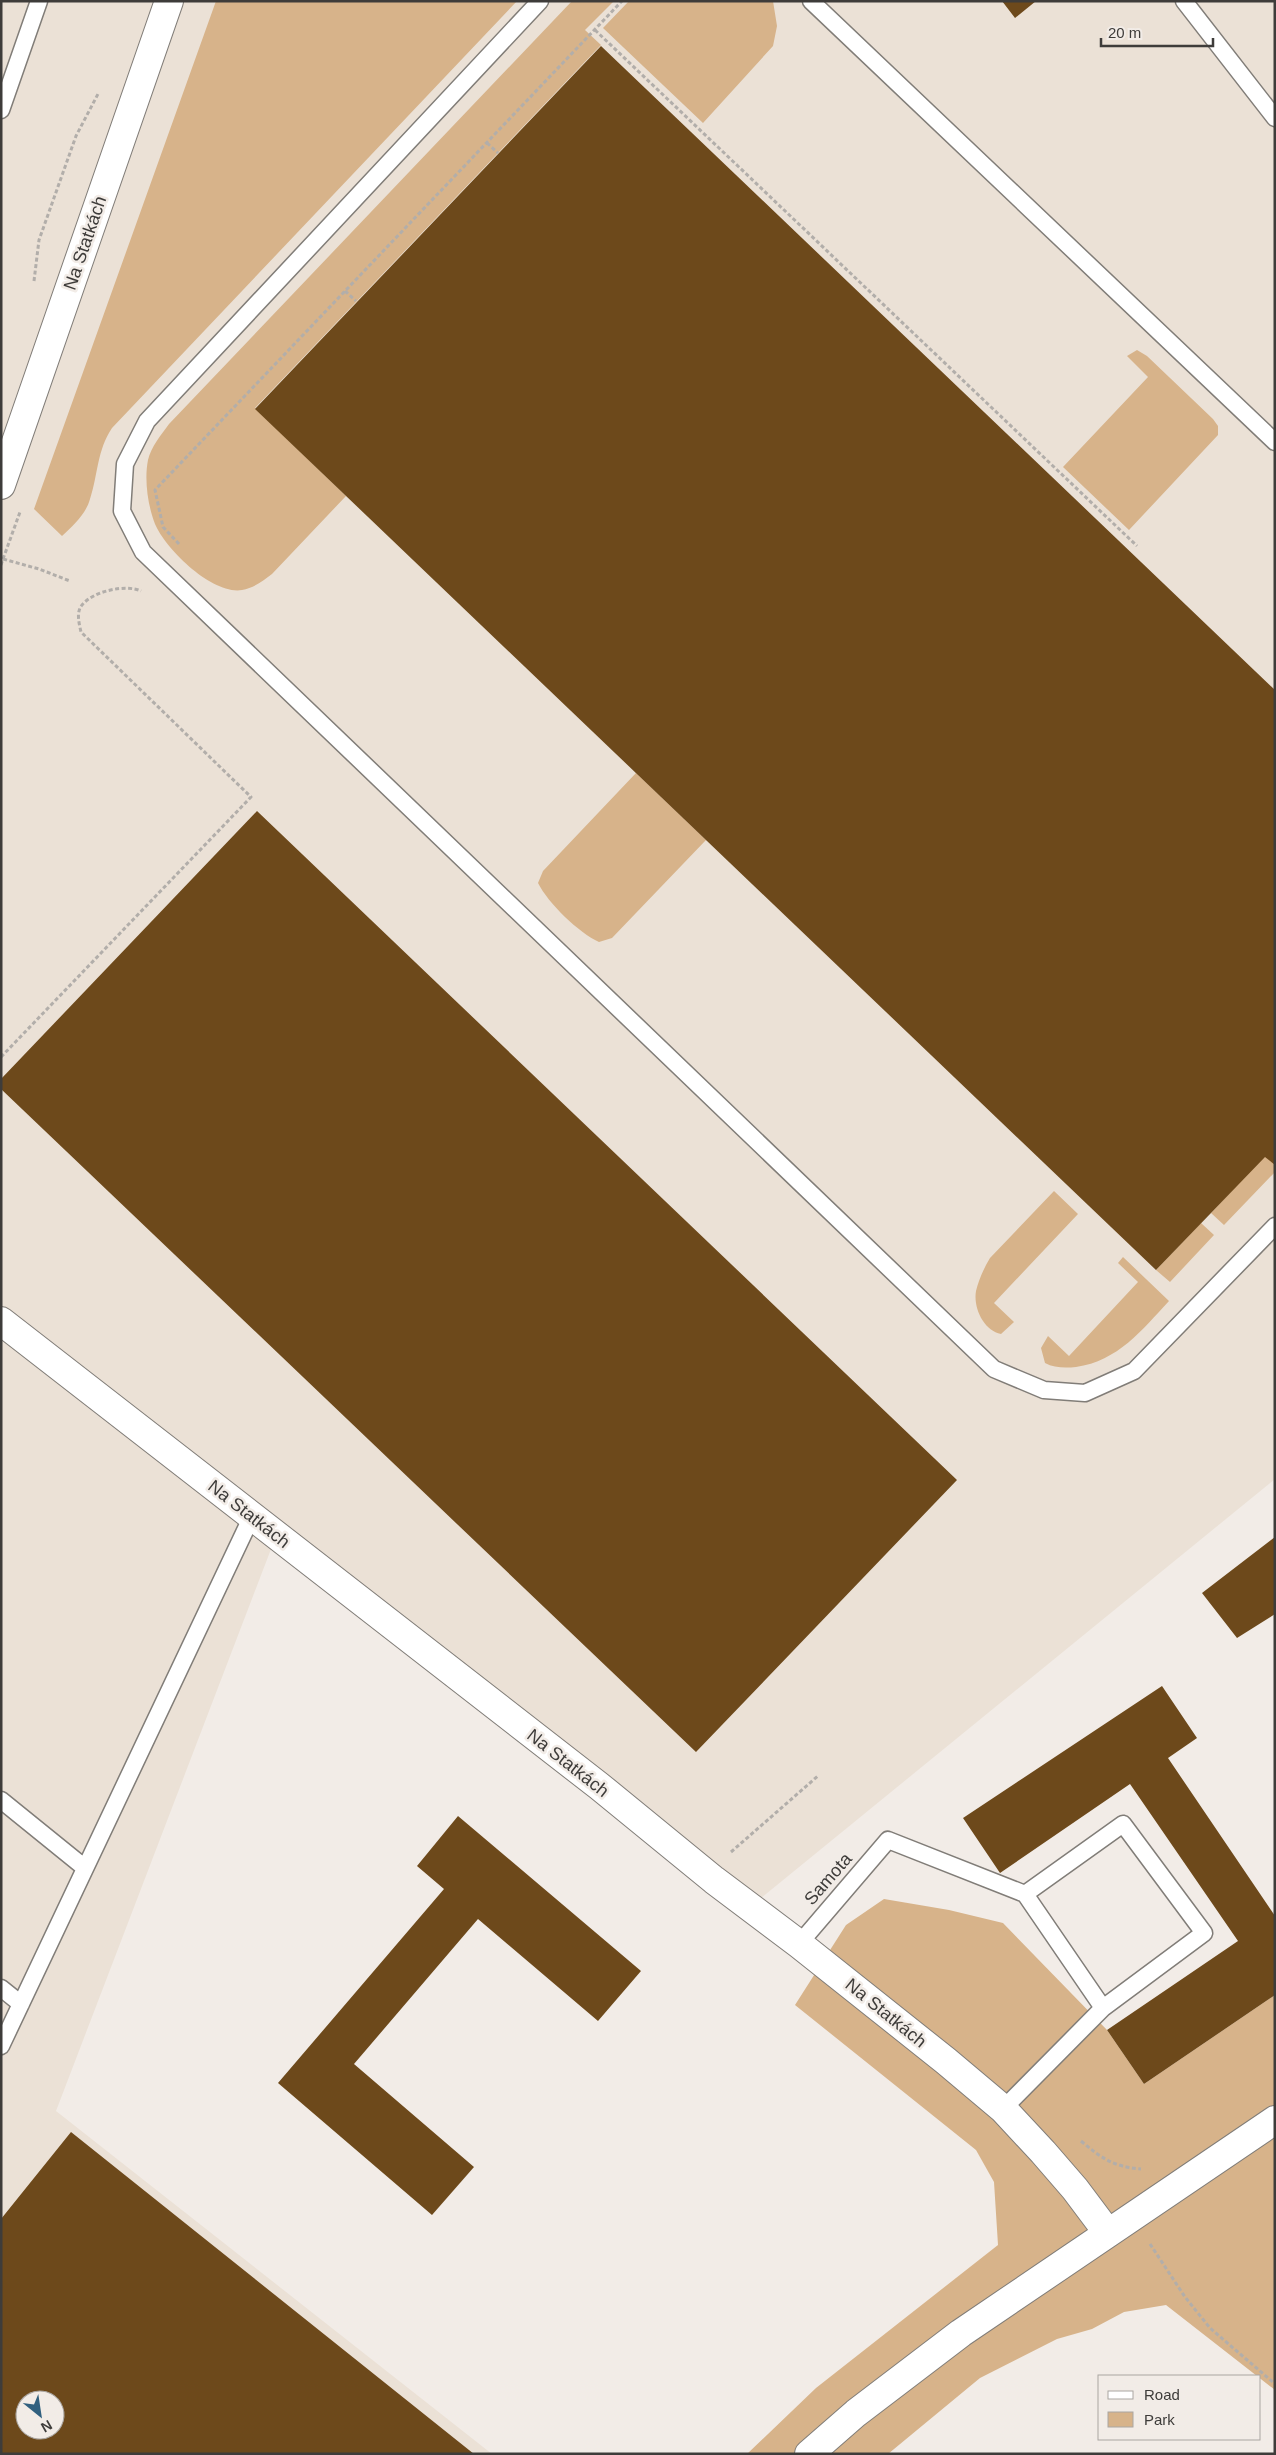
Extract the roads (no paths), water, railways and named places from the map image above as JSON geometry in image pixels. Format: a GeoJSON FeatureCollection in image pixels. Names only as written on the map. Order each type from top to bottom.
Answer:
{"type":"FeatureCollection","features":[{"type":"Feature","properties":{"kind":"street","name":"Na Statkách"},"geometry":{"type":"LineString","coordinates":[[1,485],[169,1]]}},
{"type":"Feature","properties":{"kind":"street","name":"Na Statkách"},"geometry":{"type":"LineString","coordinates":[[1,1321],[599,1786],[714,1880],[799,1944],[1003,2109],[1075,2189],[1108,2233]]}},
{"type":"Feature","properties":{"kind":"street"},"geometry":{"type":"LineString","coordinates":[[809,2454],[856,2413],[962,2333],[1275,2120]]}},
{"type":"Feature","properties":{"kind":"lane"},"geometry":{"type":"LineString","coordinates":[[1,110],[39,1]]}},
{"type":"Feature","properties":{"kind":"lane"},"geometry":{"type":"LineString","coordinates":[[540,1],[147,421],[125,464],[122,510],[143,552],[994,1369],[1044,1390],[1085,1393],[1134,1371],[1275,1226]]}},
{"type":"Feature","properties":{"kind":"lane"},"geometry":{"type":"LineString","coordinates":[[811,1],[1275,442]]}},
{"type":"Feature","properties":{"kind":"lane"},"geometry":{"type":"LineString","coordinates":[[1184,1],[1275,118]]}},
{"type":"Feature","properties":{"kind":"lane"},"geometry":{"type":"LineString","coordinates":[[1,2046],[252,1516]]}},
{"type":"Feature","properties":{"kind":"lane"},"geometry":{"type":"LineString","coordinates":[[1,1800],[85,1868]]}},
{"type":"Feature","properties":{"kind":"lane"},"geometry":{"type":"LineString","coordinates":[[1003,2109],[1103,2008],[1204,1933],[1123,1824],[1025,1894],[1103,2008]]}},
{"type":"Feature","properties":{"kind":"lane","name":"Samota"},"geometry":{"type":"LineString","coordinates":[[799,1944],[888,1840],[1025,1894]]}},
{"type":"Feature","properties":{"kind":"lane"},"geometry":{"type":"LineString","coordinates":[[1,1988],[21,2004]]}}]}
